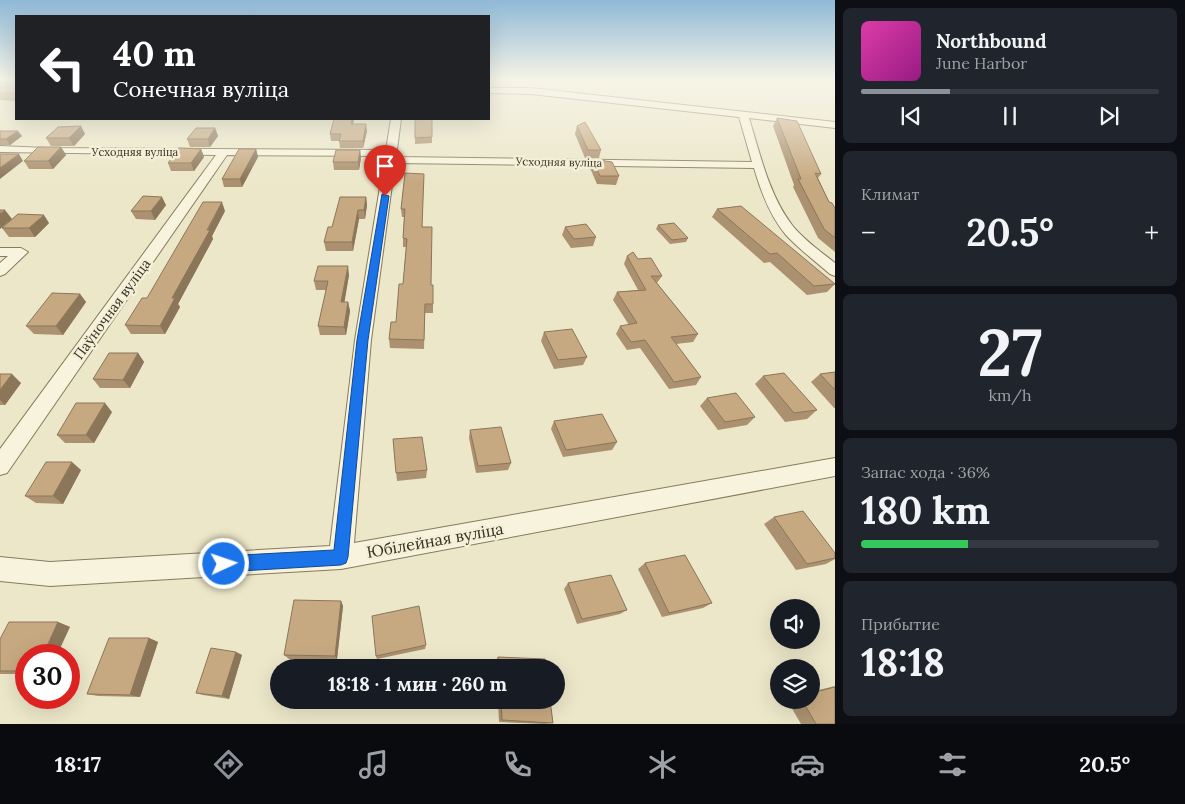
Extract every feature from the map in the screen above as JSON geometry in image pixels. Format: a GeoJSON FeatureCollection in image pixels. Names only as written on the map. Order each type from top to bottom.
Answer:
{"type":"FeatureCollection","features":[{"type":"Feature","properties":{"kind":"street"},"geometry":{"type":"LineString","coordinates":[[835,125],[743,114],[758,165],[772,200],[786,226],[835,271]]}},
{"type":"Feature","properties":{"kind":"street"},"geometry":{"type":"LineString","coordinates":[[341,557],[362,340],[396,120]]}},
{"type":"Feature","properties":{"kind":"street","name":"Усходняя вуліца"},"geometry":{"type":"LineString","coordinates":[[0,149],[224,152],[758,165]]}},
{"type":"Feature","properties":{"kind":"street","name":"Паўночная вуліца"},"geometry":{"type":"LineString","coordinates":[[0,466],[224,152]]}},
{"type":"Feature","properties":{"kind":"street"},"geometry":{"type":"LineString","coordinates":[[0,252],[21,252],[0,271]]}},
{"type":"Feature","properties":{"kind":"street","name":"Юбілейная вуліца"},"geometry":{"type":"LineString","coordinates":[[0,569],[50,574],[341,557],[835,467]]}},
{"type":"Feature","properties":{"kind":"building"},"geometry":{"type":"Polygon","coordinates":[[[777,118],[797,121],[821,174],[815,173],[829,202],[835,208],[835,238],[824,229],[798,179],[801,179],[777,118]]]}},
{"type":"Feature","properties":{"kind":"building"},"geometry":{"type":"Polygon","coordinates":[[[334,120],[352,120],[351,124],[366,124],[363,141],[339,141],[341,134],[330,134],[334,120]]]}},
{"type":"Feature","properties":{"kind":"building"},"geometry":{"type":"Polygon","coordinates":[[[415,120],[432,120],[432,137],[415,138],[415,120]]]}},
{"type":"Feature","properties":{"kind":"building"},"geometry":{"type":"Polygon","coordinates":[[[585,122],[601,150],[588,150],[577,126],[585,122]]]}},
{"type":"Feature","properties":{"kind":"building"},"geometry":{"type":"Polygon","coordinates":[[[81,126],[69,138],[46,138],[58,127],[81,126]]]}},
{"type":"Feature","properties":{"kind":"building"},"geometry":{"type":"Polygon","coordinates":[[[196,128],[215,128],[208,139],[187,139],[196,128]]]}},
{"type":"Feature","properties":{"kind":"building"},"geometry":{"type":"Polygon","coordinates":[[[0,131],[18,131],[6,139],[0,139],[0,131]]]}},
{"type":"Feature","properties":{"kind":"building"},"geometry":{"type":"Polygon","coordinates":[[[38,147],[61,147],[48,161],[24,161],[38,147]]]}},
{"type":"Feature","properties":{"kind":"building"},"geometry":{"type":"Polygon","coordinates":[[[179,148],[201,149],[191,163],[168,163],[179,148]]]}},
{"type":"Feature","properties":{"kind":"building"},"geometry":{"type":"Polygon","coordinates":[[[239,149],[256,149],[240,179],[222,179],[239,149]]]}},
{"type":"Feature","properties":{"kind":"building"},"geometry":{"type":"Polygon","coordinates":[[[336,150],[360,150],[358,162],[333,162],[336,150]]]}},
{"type":"Feature","properties":{"kind":"building"},"geometry":{"type":"Polygon","coordinates":[[[0,154],[19,154],[0,168],[0,154]]]}},
{"type":"Feature","properties":{"kind":"building"},"geometry":{"type":"Polygon","coordinates":[[[592,159],[612,162],[619,176],[600,176],[592,159]]]}},
{"type":"Feature","properties":{"kind":"building"},"geometry":{"type":"Polygon","coordinates":[[[405,173],[424,174],[422,227],[432,227],[431,285],[433,285],[433,304],[425,304],[424,340],[389,339],[391,322],[396,322],[399,284],[403,284],[407,239],[403,238],[405,209],[401,209],[405,173]]]}},
{"type":"Feature","properties":{"kind":"building"},"geometry":{"type":"Polygon","coordinates":[[[143,196],[162,197],[151,211],[131,211],[143,196]]]}},
{"type":"Feature","properties":{"kind":"building"},"geometry":{"type":"Polygon","coordinates":[[[340,197],[366,197],[364,210],[358,210],[352,242],[324,242],[328,227],[332,227],[340,197]]]}},
{"type":"Feature","properties":{"kind":"building"},"geometry":{"type":"Polygon","coordinates":[[[203,202],[222,202],[207,230],[210,230],[172,298],[175,298],[160,326],[125,325],[142,298],[147,298],[203,202]]]}},
{"type":"Feature","properties":{"kind":"building"},"geometry":{"type":"Polygon","coordinates":[[[741,206],[835,284],[814,286],[777,253],[770,254],[717,209],[741,206]]]}},
{"type":"Feature","properties":{"kind":"building"},"geometry":{"type":"Polygon","coordinates":[[[18,214],[44,215],[29,228],[2,228],[18,214]]]}},
{"type":"Feature","properties":{"kind":"building"},"geometry":{"type":"Polygon","coordinates":[[[674,223],[688,238],[672,240],[658,225],[674,223]]]}},
{"type":"Feature","properties":{"kind":"building"},"geometry":{"type":"Polygon","coordinates":[[[586,224],[596,237],[574,239],[565,227],[586,224]]]}},
{"type":"Feature","properties":{"kind":"building"},"geometry":{"type":"Polygon","coordinates":[[[633,252],[638,259],[651,258],[662,276],[651,276],[698,334],[671,337],[701,377],[674,382],[645,340],[631,342],[620,326],[637,323],[617,292],[646,290],[627,256],[633,252]]]}},
{"type":"Feature","properties":{"kind":"building"},"geometry":{"type":"Polygon","coordinates":[[[318,266],[348,266],[341,302],[348,302],[344,327],[318,326],[328,281],[314,281],[318,266]]]}},
{"type":"Feature","properties":{"kind":"building"},"geometry":{"type":"Polygon","coordinates":[[[52,293],[80,294],[56,326],[26,326],[52,293]]]}},
{"type":"Feature","properties":{"kind":"building"},"geometry":{"type":"Polygon","coordinates":[[[572,329],[587,357],[558,360],[544,332],[572,329]]]}},
{"type":"Feature","properties":{"kind":"building"},"geometry":{"type":"Polygon","coordinates":[[[109,353],[138,353],[123,380],[93,379],[109,353]]]}},
{"type":"Feature","properties":{"kind":"building"},"geometry":{"type":"Polygon","coordinates":[[[835,372],[835,390],[820,374],[835,372]]]}},
{"type":"Feature","properties":{"kind":"building"},"geometry":{"type":"Polygon","coordinates":[[[784,373],[817,410],[794,413],[763,376],[784,373]]]}},
{"type":"Feature","properties":{"kind":"building"},"geometry":{"type":"Polygon","coordinates":[[[0,374],[12,374],[0,390],[0,374]]]}},
{"type":"Feature","properties":{"kind":"building"},"geometry":{"type":"Polygon","coordinates":[[[736,393],[755,417],[725,422],[707,398],[736,393]]]}},
{"type":"Feature","properties":{"kind":"building"},"geometry":{"type":"Polygon","coordinates":[[[76,403],[105,403],[86,435],[57,435],[76,403]]]}},
{"type":"Feature","properties":{"kind":"building"},"geometry":{"type":"Polygon","coordinates":[[[602,414],[617,442],[566,450],[554,421],[602,414]]]}},
{"type":"Feature","properties":{"kind":"building"},"geometry":{"type":"Polygon","coordinates":[[[501,427],[511,463],[478,466],[470,430],[501,427]]]}},
{"type":"Feature","properties":{"kind":"building"},"geometry":{"type":"Polygon","coordinates":[[[422,437],[427,470],[396,473],[393,439],[422,437]]]}},
{"type":"Feature","properties":{"kind":"building"},"geometry":{"type":"Polygon","coordinates":[[[46,462],[72,462],[53,496],[25,496],[46,462]]]}},
{"type":"Feature","properties":{"kind":"building"},"geometry":{"type":"Polygon","coordinates":[[[803,511],[835,553],[835,558],[807,564],[774,517],[803,511]]]}},
{"type":"Feature","properties":{"kind":"building"},"geometry":{"type":"Polygon","coordinates":[[[685,555],[712,603],[669,613],[645,563],[685,555]]]}},
{"type":"Feature","properties":{"kind":"building"},"geometry":{"type":"Polygon","coordinates":[[[611,575],[627,610],[582,619],[568,583],[611,575]]]}},
{"type":"Feature","properties":{"kind":"building"},"geometry":{"type":"Polygon","coordinates":[[[294,600],[341,601],[335,656],[284,655],[294,600]]]}},
{"type":"Feature","properties":{"kind":"building"},"geometry":{"type":"Polygon","coordinates":[[[419,606],[426,645],[376,656],[372,616],[419,606]]]}},
{"type":"Feature","properties":{"kind":"building"},"geometry":{"type":"Polygon","coordinates":[[[9,622],[58,622],[48,644],[15,644],[15,671],[0,671],[0,639],[9,622]]]}},
{"type":"Feature","properties":{"kind":"building"},"geometry":{"type":"Polygon","coordinates":[[[109,638],[149,638],[130,695],[87,694],[109,638]]]}},
{"type":"Feature","properties":{"kind":"building"},"geometry":{"type":"Polygon","coordinates":[[[211,648],[236,652],[222,696],[196,693],[211,648]]]}},
{"type":"Feature","properties":{"kind":"building"},"geometry":{"type":"Polygon","coordinates":[[[498,657],[545,659],[498,659],[498,657]]]}},
{"type":"Feature","properties":{"kind":"building"},"geometry":{"type":"Polygon","coordinates":[[[835,687],[835,724],[816,724],[807,709],[820,709],[820,691],[835,687]]]}},
{"type":"Feature","properties":{"kind":"building"},"geometry":{"type":"Polygon","coordinates":[[[501,709],[551,709],[553,723],[502,720],[501,709]]]}},
{"type":"Feature","properties":{"kind":"route"},"geometry":{"type":"LineString","coordinates":[[224,564],[341,557],[362,340],[385,196]]}}]}
